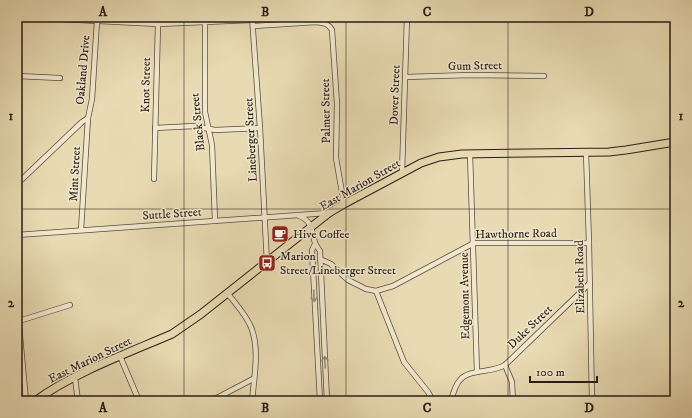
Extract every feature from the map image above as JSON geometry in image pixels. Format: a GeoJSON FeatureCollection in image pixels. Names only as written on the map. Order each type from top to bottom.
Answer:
{"type":"FeatureCollection","features":[{"type":"Feature","properties":{"kind":"main road","name":"East Marion Street"},"geometry":{"type":"LineString","coordinates":[[35,401],[75,378],[120,356],[172,334],[228,294],[329,213],[421,164],[439,157],[470,154],[626,150],[675,142]]}},
{"type":"Feature","properties":{"kind":"street"},"geometry":{"type":"LineString","coordinates":[[20,17],[158,24],[252,18]]}},
{"type":"Feature","properties":{"kind":"street","name":"Dover Street"},"geometry":{"type":"LineString","coordinates":[[402,173],[408,17]]}},
{"type":"Feature","properties":{"kind":"street","name":"Lineberger Street"},"geometry":{"type":"LineString","coordinates":[[252,18],[260,128],[267,263]]}},
{"type":"Feature","properties":{"kind":"street","name":"Oakland Drive"},"geometry":{"type":"LineString","coordinates":[[17,184],[88,118],[92,99],[97,21]]}},
{"type":"Feature","properties":{"kind":"street","name":"Black Street"},"geometry":{"type":"LineString","coordinates":[[205,21],[205,112],[212,145],[215,221]]}},
{"type":"Feature","properties":{"kind":"street","name":"Palmer Street"},"geometry":{"type":"LineString","coordinates":[[253,26],[322,23],[330,27],[333,32],[338,116],[336,158],[344,204]]}},
{"type":"Feature","properties":{"kind":"street","name":"Knot Street"},"geometry":{"type":"LineString","coordinates":[[154,179],[158,24]]}},
{"type":"Feature","properties":{"kind":"street","name":"Gum Street"},"geometry":{"type":"LineString","coordinates":[[406,77],[476,75],[544,76]]}},
{"type":"Feature","properties":{"kind":"street"},"geometry":{"type":"LineString","coordinates":[[17,76],[60,78]]}},
{"type":"Feature","properties":{"kind":"street","name":"Mint Street"},"geometry":{"type":"LineString","coordinates":[[81,230],[88,118]]}},
{"type":"Feature","properties":{"kind":"street"},"geometry":{"type":"LineString","coordinates":[[156,128],[194,126],[208,129],[260,128]]}},
{"type":"Feature","properties":{"kind":"street","name":"Elizabeth Road"},"geometry":{"type":"LineString","coordinates":[[586,152],[592,401]]}},
{"type":"Feature","properties":{"kind":"street","name":"Edgemont Avenue"},"geometry":{"type":"LineString","coordinates":[[470,154],[477,372]]}},
{"type":"Feature","properties":{"kind":"street","name":"Suttle Street"},"geometry":{"type":"LineString","coordinates":[[17,234],[329,213]]}},
{"type":"Feature","properties":{"kind":"street"},"geometry":{"type":"LineString","coordinates":[[296,216],[304,218],[311,227],[315,244],[319,250],[327,401]]}},
{"type":"Feature","properties":{"kind":"street","name":"Hawthorne Road"},"geometry":{"type":"LineString","coordinates":[[376,291],[393,286],[474,243],[589,243]]}},
{"type":"Feature","properties":{"kind":"street"},"geometry":{"type":"LineString","coordinates":[[315,244],[312,250],[320,401]]}},
{"type":"Feature","properties":{"kind":"street"},"geometry":{"type":"LineString","coordinates":[[320,258],[331,264],[348,280],[366,289],[376,291],[404,362],[428,392],[433,401]]}},
{"type":"Feature","properties":{"kind":"street","name":"Duke Street"},"geometry":{"type":"LineString","coordinates":[[477,372],[491,371],[506,365],[590,283]]}},
{"type":"Feature","properties":{"kind":"street"},"geometry":{"type":"LineString","coordinates":[[228,294],[248,321],[252,331],[255,350],[252,401]]}},
{"type":"Feature","properties":{"kind":"street"},"geometry":{"type":"LineString","coordinates":[[675,302],[675,336]]}},
{"type":"Feature","properties":{"kind":"street"},"geometry":{"type":"LineString","coordinates":[[17,303],[26,401]]}},
{"type":"Feature","properties":{"kind":"street"},"geometry":{"type":"LineString","coordinates":[[19,321],[70,304]]}},
{"type":"Feature","properties":{"kind":"street"},"geometry":{"type":"LineString","coordinates":[[317,344],[324,344]]}},
{"type":"Feature","properties":{"kind":"street"},"geometry":{"type":"LineString","coordinates":[[120,356],[139,401]]}},
{"type":"Feature","properties":{"kind":"street"},"geometry":{"type":"LineString","coordinates":[[506,365],[512,382],[513,401]]}},
{"type":"Feature","properties":{"kind":"street"},"geometry":{"type":"LineString","coordinates":[[451,401],[459,380],[465,376],[477,372]]}},
{"type":"Feature","properties":{"kind":"street"},"geometry":{"type":"LineString","coordinates":[[75,378],[78,401]]}},
{"type":"Feature","properties":{"kind":"street"},"geometry":{"type":"LineString","coordinates":[[211,401],[253,379]]}},
{"type":"Feature","properties":{"kind":"place","name":"Hive Coffee"},"geometry":{"type":"Point","coordinates":[280,234]}},
{"type":"Feature","properties":{"kind":"place","name":"Marion Street/Lineberger Street"},"geometry":{"type":"Point","coordinates":[267,263]}}]}
